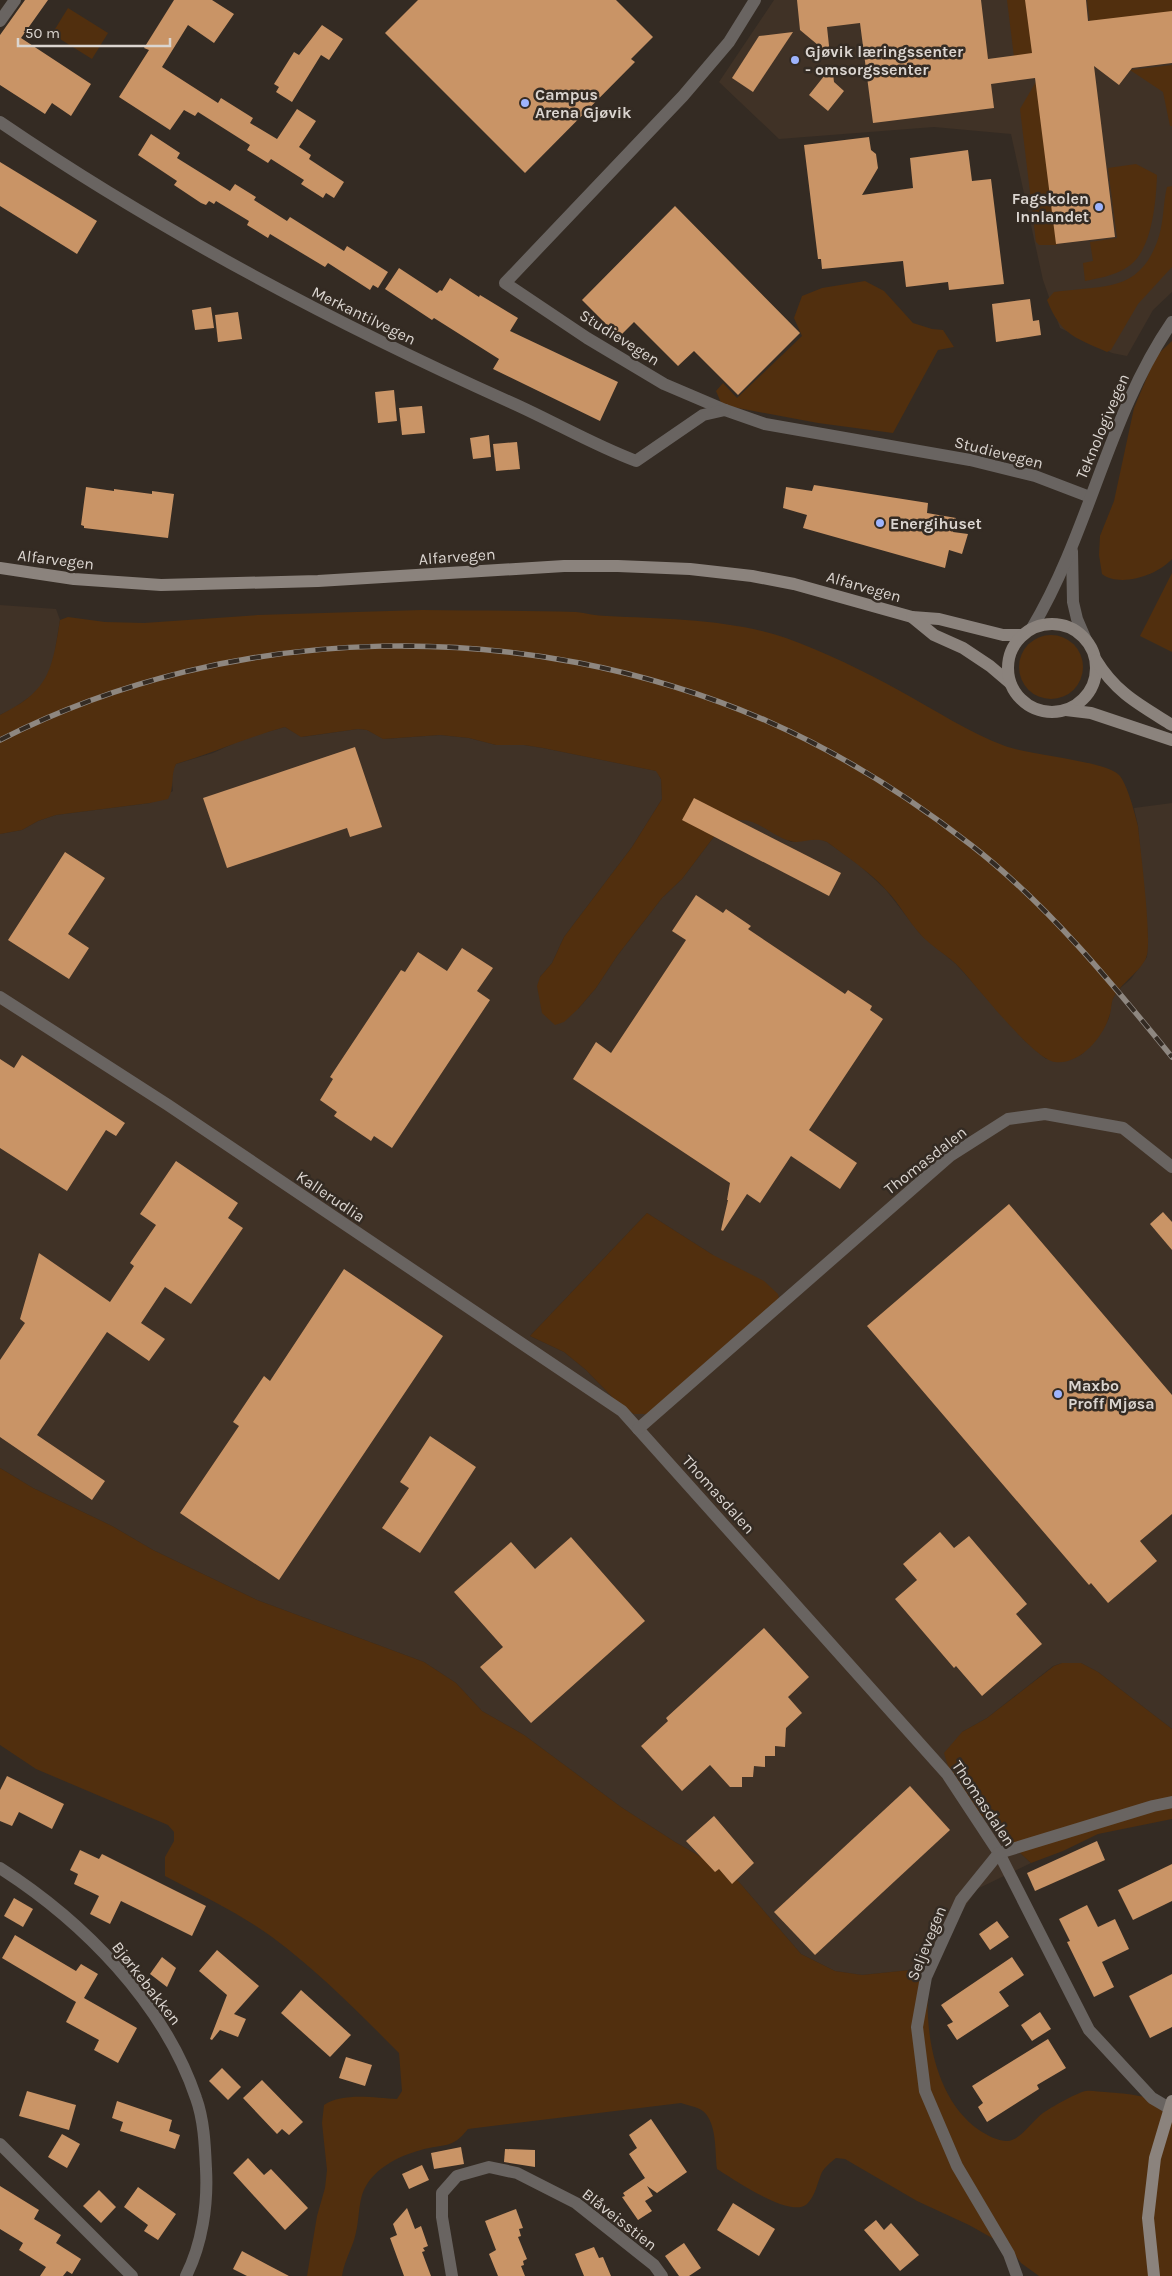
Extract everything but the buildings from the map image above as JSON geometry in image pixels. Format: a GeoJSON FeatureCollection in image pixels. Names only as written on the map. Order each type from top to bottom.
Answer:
{"type":"FeatureCollection","features":[{"type":"Feature","properties":{"kind":"main road","name":"Alfarvegen"},"geometry":{"type":"LineString","coordinates":[[0,568],[74,579],[161,585],[318,581],[564,566],[681,568],[752,576],[794,584],[912,617],[940,619],[1003,636],[1027,632]]}},
{"type":"Feature","properties":{"kind":"main road","name":"Alfarvegen"},"geometry":{"type":"LineString","coordinates":[[912,617],[934,635],[963,648],[990,666],[1010,683]]}},
{"type":"Feature","properties":{"kind":"main road"},"geometry":{"type":"LineString","coordinates":[[1172,726],[1131,700],[1107,679],[1086,640],[1075,630],[1061,624],[1047,624],[1027,632],[1012,649],[1008,666],[1010,683],[1019,698],[1033,708],[1050,712],[1066,710],[1091,714],[1172,740]]}},
{"type":"Feature","properties":{"kind":"main road"},"geometry":{"type":"LineString","coordinates":[[1066,710],[1080,702],[1090,690],[1096,675],[1096,660]]}},
{"type":"Feature","properties":{"kind":"main road"},"geometry":{"type":"LineString","coordinates":[[1154,2276],[1148,2218],[1155,2158],[1170,2104]]}},
{"type":"Feature","properties":{"kind":"street"},"geometry":{"type":"LineString","coordinates":[[0,21],[15,0]]}},
{"type":"Feature","properties":{"kind":"street","name":"Studievegen"},"geometry":{"type":"LineString","coordinates":[[755,0],[729,42],[683,96],[505,283],[588,338],[664,384],[725,410],[765,424],[970,460],[1035,476],[1090,497]]}},
{"type":"Feature","properties":{"kind":"street","name":"Merkantilvegen"},"geometry":{"type":"LineString","coordinates":[[0,122],[74,172],[216,256],[331,318],[524,408],[599,447],[636,461],[703,415],[725,410]]}},
{"type":"Feature","properties":{"kind":"street","name":"Teknologivegen"},"geometry":{"type":"LineString","coordinates":[[1027,632],[1046,605],[1072,548],[1090,497],[1143,372],[1159,341],[1172,322]]}},
{"type":"Feature","properties":{"kind":"street","name":"Teknologivegen"},"geometry":{"type":"LineString","coordinates":[[1072,548],[1073,602],[1077,619],[1086,640]]}},
{"type":"Feature","properties":{"kind":"street","name":"Kallerudlia"},"geometry":{"type":"LineString","coordinates":[[0,997],[168,1105],[622,1411],[638,1429]]}},
{"type":"Feature","properties":{"kind":"street","name":"Thomasdalen"},"geometry":{"type":"LineString","coordinates":[[1170,2104],[1152,2098],[1089,2030],[999,1853],[947,1774],[638,1429],[950,1156],[1008,1119],[1045,1114],[1123,1128],[1172,1167]]}},
{"type":"Feature","properties":{"kind":"street"},"geometry":{"type":"LineString","coordinates":[[999,1853],[1153,1806],[1172,1802]]}},
{"type":"Feature","properties":{"kind":"street","name":"Seljevegen"},"geometry":{"type":"LineString","coordinates":[[999,1853],[961,1900],[926,1977],[916,2027],[924,2091],[957,2166],[1010,2254],[1017,2276]]}},
{"type":"Feature","properties":{"kind":"street","name":"Bjørkebakken"},"geometry":{"type":"LineString","coordinates":[[0,1868],[42,1898],[81,1930],[117,1968],[170,2037],[196,2099],[205,2144],[207,2188],[203,2222],[195,2259],[186,2276]]}},
{"type":"Feature","properties":{"kind":"street"},"geometry":{"type":"LineString","coordinates":[[0,2144],[132,2276]]}},
{"type":"Feature","properties":{"kind":"street","name":"Blåveisstien"},"geometry":{"type":"LineString","coordinates":[[452,2276],[442,2217],[442,2193],[457,2176],[489,2167],[517,2173],[576,2203],[654,2266],[662,2276]]}},
{"type":"Feature","properties":{"kind":"shaded area","name":"Fagskolen Innlandet"},"geometry":{"type":"Polygon","coordinates":[[[774,0],[1172,0],[1172,292],[1153,310],[1127,356],[1112,353],[1060,328],[1043,280],[1011,134],[934,127],[779,139],[719,82],[774,0]]]}},
{"type":"Feature","properties":{"kind":"shaded area"},"geometry":{"type":"Polygon","coordinates":[[[1007,0],[1027,0],[1034,54],[1014,57],[1007,0]]]}},
{"type":"Feature","properties":{"kind":"shaded area"},"geometry":{"type":"Polygon","coordinates":[[[1087,0],[1172,0],[1172,18],[1090,22],[1087,0]]]}},
{"type":"Feature","properties":{"kind":"shaded area"},"geometry":{"type":"Polygon","coordinates":[[[68,8],[108,33],[92,59],[52,34],[68,8]]]}},
{"type":"Feature","properties":{"kind":"shaded area"},"geometry":{"type":"Polygon","coordinates":[[[1172,65],[1172,126],[1170,126],[1163,92],[1130,70],[1172,65]]]}},
{"type":"Feature","properties":{"kind":"shaded area"},"geometry":{"type":"Polygon","coordinates":[[[1037,80],[1057,245],[1039,245],[1036,242],[1020,109],[1037,80]]]}},
{"type":"Feature","properties":{"kind":"shaded area"},"geometry":{"type":"Polygon","coordinates":[[[1136,164],[1157,175],[1154,213],[1147,240],[1135,261],[1126,268],[1111,275],[1085,281],[1083,263],[1093,261],[1090,242],[1117,238],[1108,168],[1136,164]]]}},
{"type":"Feature","properties":{"kind":"shaded area"},"geometry":{"type":"Polygon","coordinates":[[[1172,186],[1172,267],[1138,304],[1111,350],[1107,352],[1070,334],[1058,321],[1047,300],[1054,292],[1118,283],[1131,277],[1142,268],[1151,255],[1159,236],[1167,187],[1172,186]]]}},
{"type":"Feature","properties":{"kind":"shaded area"},"geometry":{"type":"Polygon","coordinates":[[[865,281],[884,291],[913,323],[932,329],[943,330],[954,347],[938,350],[893,433],[818,423],[722,405],[716,391],[723,383],[737,398],[802,336],[794,318],[802,296],[822,288],[865,281]]]}},
{"type":"Feature","properties":{"kind":"shaded area"},"geometry":{"type":"Polygon","coordinates":[[[1172,341],[1172,559],[1158,570],[1138,578],[1119,580],[1110,578],[1102,574],[1099,555],[1100,536],[1114,501],[1134,408],[1156,356],[1172,341]]]}},
{"type":"Feature","properties":{"kind":"shaded area"},"geometry":{"type":"Polygon","coordinates":[[[1172,573],[1172,652],[1140,636],[1172,573]]]}},
{"type":"Feature","properties":{"kind":"shaded area"},"geometry":{"type":"Polygon","coordinates":[[[0,605],[56,609],[60,620],[54,657],[48,675],[38,691],[14,708],[0,715],[0,605]]]}},
{"type":"Feature","properties":{"kind":"shaded area"},"geometry":{"type":"Polygon","coordinates":[[[422,610],[576,612],[603,616],[720,623],[765,632],[801,643],[844,662],[965,727],[1005,746],[1084,762],[1111,770],[1119,775],[1125,785],[1138,826],[1147,916],[1148,949],[1146,958],[1143,964],[1114,996],[1106,1025],[1095,1042],[1081,1055],[1073,1059],[1055,1062],[1045,1058],[1019,1035],[956,964],[916,930],[891,895],[858,864],[822,840],[794,842],[749,821],[732,821],[722,826],[682,879],[662,898],[617,956],[596,988],[578,1009],[564,1022],[555,1025],[542,1013],[537,986],[540,977],[552,963],[564,937],[632,847],[662,799],[661,779],[656,771],[543,748],[524,745],[496,745],[469,738],[440,735],[383,739],[367,730],[358,729],[301,737],[285,727],[176,764],[168,799],[56,815],[38,821],[22,830],[0,834],[0,715],[29,697],[45,678],[54,653],[60,620],[68,617],[105,622],[144,623],[258,615],[422,610]]]}},
{"type":"Feature","properties":{"kind":"shaded area"},"geometry":{"type":"Polygon","coordinates":[[[1051,635],[1069,641],[1077,649],[1083,667],[1077,685],[1069,693],[1051,699],[1033,693],[1025,685],[1019,667],[1025,649],[1033,641],[1051,635]]]}},
{"type":"Feature","properties":{"kind":"shaded area"},"geometry":{"type":"Polygon","coordinates":[[[285,727],[302,737],[358,729],[367,730],[384,739],[440,735],[469,738],[496,745],[524,745],[543,748],[657,771],[661,779],[662,799],[632,847],[564,937],[552,963],[540,977],[578,1009],[596,988],[617,956],[662,898],[682,879],[722,826],[731,821],[749,819],[791,842],[818,838],[827,842],[858,864],[886,890],[921,935],[956,964],[1025,1041],[1046,1059],[1081,1055],[1100,1034],[1109,1018],[1112,1000],[1117,991],[1131,979],[1147,957],[1148,938],[1138,826],[1134,808],[1172,803],[1172,1729],[1098,1672],[1081,1663],[1062,1663],[1053,1666],[987,1718],[962,1732],[989,1824],[1031,1863],[977,1889],[956,1920],[930,1971],[910,1970],[862,1975],[835,1971],[801,1954],[739,1882],[724,1870],[675,1842],[621,1807],[524,1735],[482,1711],[456,1683],[424,1662],[257,1600],[153,1550],[112,1526],[33,1488],[0,1468],[0,834],[22,830],[38,821],[56,815],[150,803],[173,791],[171,772],[176,764],[213,753],[248,737],[285,727]],[[647,1213],[530,1336],[564,1352],[586,1370],[619,1404],[634,1414],[654,1414],[713,1255],[647,1213]]]}},
{"type":"Feature","properties":{"kind":"shaded area"},"geometry":{"type":"Polygon","coordinates":[[[647,1213],[713,1255],[764,1281],[778,1294],[780,1303],[654,1414],[634,1414],[619,1404],[586,1370],[564,1352],[530,1336],[647,1213]]]}},
{"type":"Feature","properties":{"kind":"shaded area"},"geometry":{"type":"Polygon","coordinates":[[[0,1468],[33,1488],[112,1526],[153,1550],[257,1600],[424,1662],[456,1683],[482,1711],[524,1735],[621,1807],[675,1842],[724,1870],[739,1882],[801,1954],[835,1971],[862,1975],[910,1970],[930,1971],[928,2014],[930,2036],[941,2080],[963,2116],[989,2136],[1003,2141],[1012,2140],[1022,2134],[1039,2116],[1071,2097],[1086,2091],[1131,2095],[1154,2099],[1172,2105],[1172,2276],[1039,2276],[1021,2263],[1010,2248],[969,2225],[917,2201],[845,2159],[836,2158],[825,2168],[807,2204],[799,2207],[776,2202],[762,2196],[717,2169],[714,2133],[710,2120],[701,2110],[681,2103],[468,2129],[452,2143],[421,2150],[394,2160],[378,2171],[366,2186],[362,2195],[356,2234],[342,2276],[307,2276],[327,2170],[322,2123],[324,2105],[340,2098],[350,2097],[397,2099],[402,2091],[399,2053],[322,1978],[272,1937],[233,1912],[165,1876],[165,1857],[174,1841],[174,1832],[168,1825],[36,1769],[0,1745],[0,1468]]]}},
{"type":"Feature","properties":{"kind":"shaded area"},"geometry":{"type":"Polygon","coordinates":[[[1062,1663],[1081,1663],[1098,1672],[1172,1729],[1172,1819],[1098,1834],[1063,1851],[1031,1863],[992,1827],[968,1799],[958,1785],[944,1753],[962,1732],[987,1718],[1054,1666],[1062,1663]]]}},
{"type":"Feature","properties":{"kind":"railway"},"geometry":{"type":"LineString","coordinates":[[0,740],[91,700],[185,672],[283,654],[381,646],[480,649],[578,663],[674,687],[767,721],[821,747],[847,761],[923,809],[971,845],[1026,893],[1078,945],[1172,1057]]}},
{"type":"Feature","properties":{"kind":"place","name":"Gjøvik læringssenter - omsorgssenter"},"geometry":{"type":"Point","coordinates":[795,60]}},
{"type":"Feature","properties":{"kind":"place","name":"Campus Arena Gjøvik"},"geometry":{"type":"Point","coordinates":[525,103]}},
{"type":"Feature","properties":{"kind":"place","name":"Fagskolen Innlandet"},"geometry":{"type":"Point","coordinates":[1099,207]}},
{"type":"Feature","properties":{"kind":"place","name":"Energihuset"},"geometry":{"type":"Point","coordinates":[880,523]}},
{"type":"Feature","properties":{"kind":"place","name":"Maxbo Proff Mjøsa"},"geometry":{"type":"Point","coordinates":[1058,1394]}}]}
